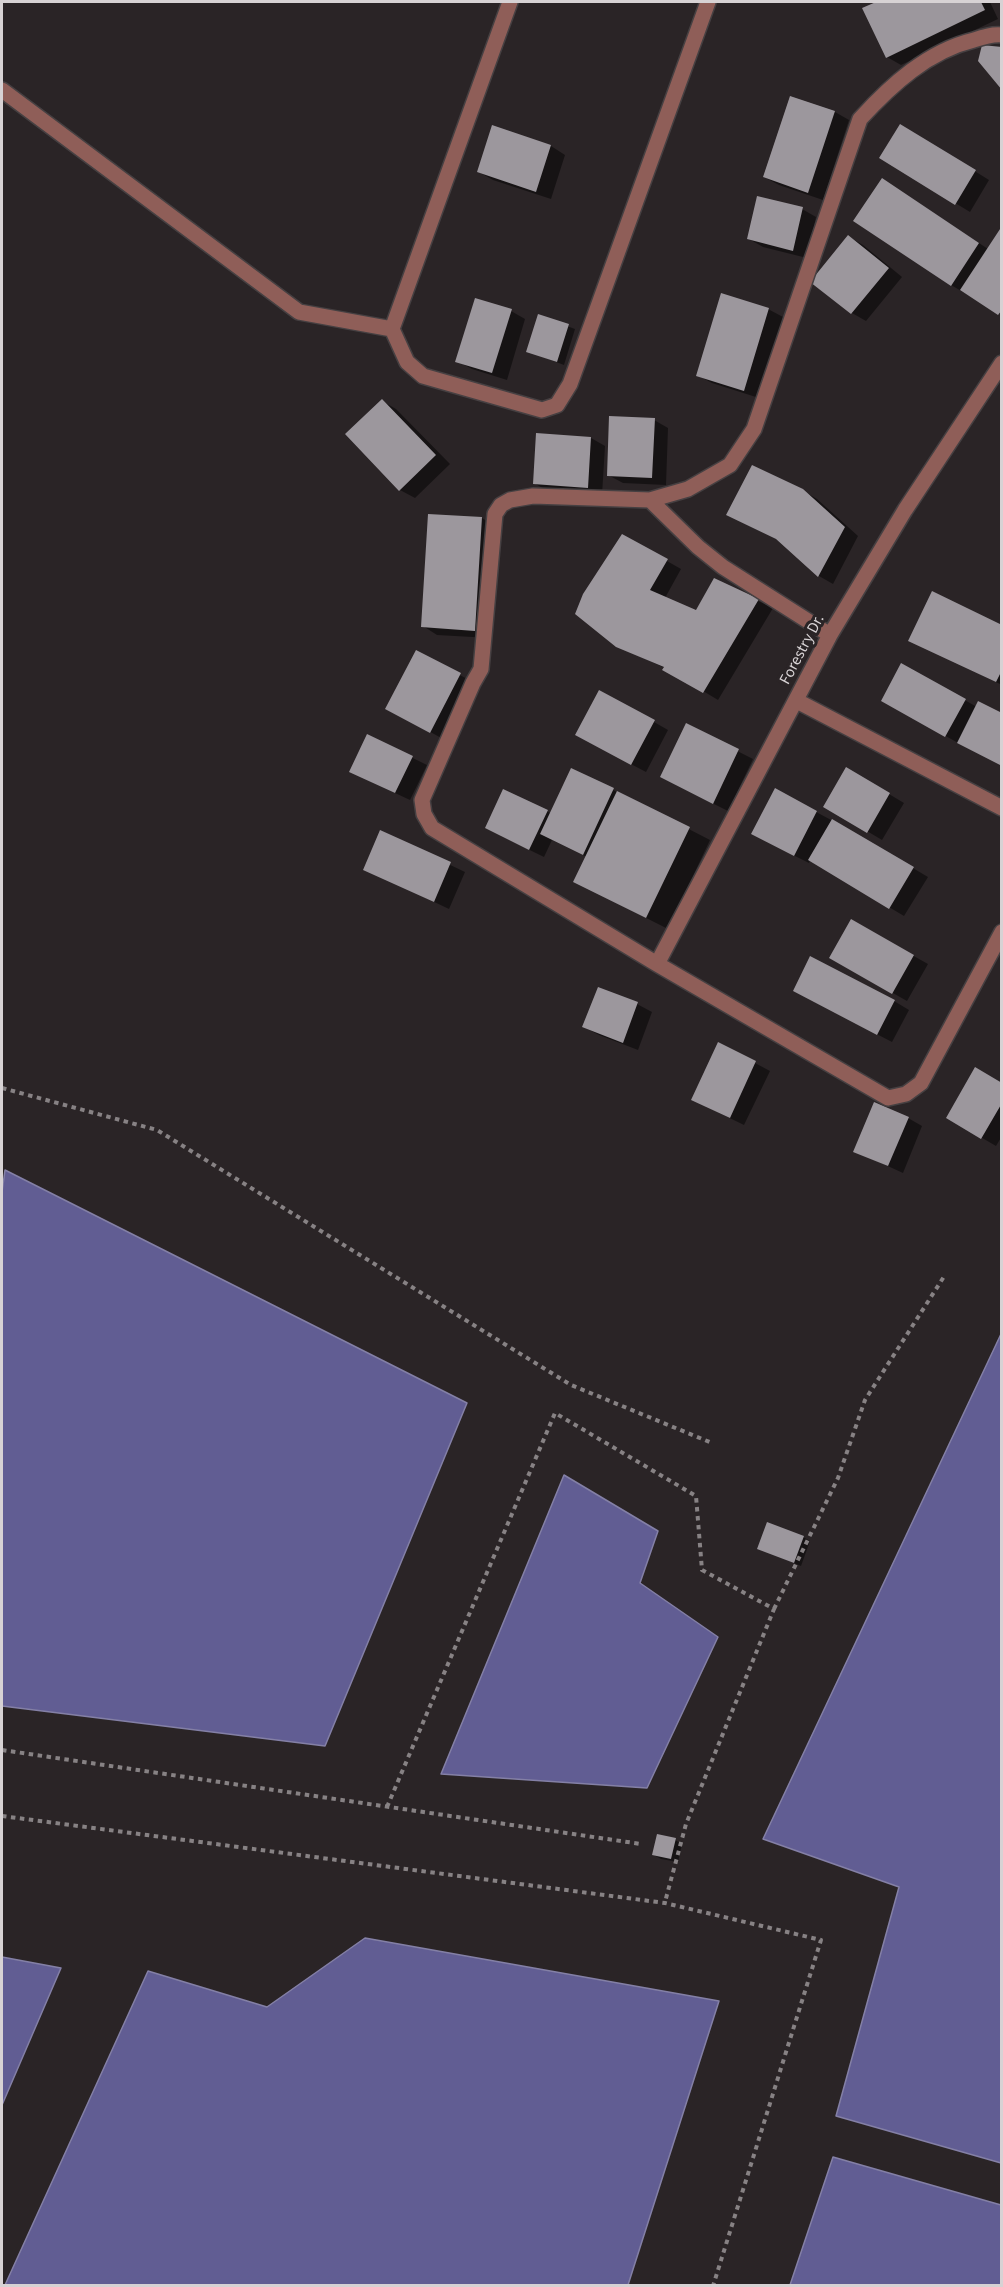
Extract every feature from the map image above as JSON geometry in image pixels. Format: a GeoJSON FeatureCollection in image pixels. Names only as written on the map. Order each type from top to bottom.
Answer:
{"type":"FeatureCollection","features":[{"type":"Feature","properties":{"kind":"street"},"geometry":{"type":"LineString","coordinates":[[510,2],[392,329],[406,362],[423,376],[542,410],[557,405],[570,384],[708,2]]}},
{"type":"Feature","properties":{"kind":"street"},"geometry":{"type":"LineString","coordinates":[[1002,35],[955,44],[922,64],[887,90],[860,119],[754,429],[730,465],[688,489],[650,500],[533,496],[510,500],[501,505],[495,514],[481,669],[422,800],[423,814],[432,828],[657,964],[888,1098],[906,1094],[921,1083],[1002,932]]}},
{"type":"Feature","properties":{"kind":"street"},"geometry":{"type":"LineString","coordinates":[[2,90],[299,312],[392,329]]}},
{"type":"Feature","properties":{"kind":"street","name":"Forestry Dr."},"geometry":{"type":"LineString","coordinates":[[657,964],[830,635],[905,510],[1002,363]]}},
{"type":"Feature","properties":{"kind":"street"},"geometry":{"type":"LineString","coordinates":[[650,500],[698,547],[723,567],[830,635]]}},
{"type":"Feature","properties":{"kind":"street"},"geometry":{"type":"LineString","coordinates":[[797,701],[1002,808]]}},
{"type":"Feature","properties":{"kind":"path"},"geometry":{"type":"LineString","coordinates":[[2,1088],[157,1130],[571,1385],[712,1443]]}},
{"type":"Feature","properties":{"kind":"path"},"geometry":{"type":"LineString","coordinates":[[665,1903],[686,1824],[774,1609],[838,1478],[865,1400],[945,1275]]}},
{"type":"Feature","properties":{"kind":"path"},"geometry":{"type":"LineString","coordinates":[[387,1807],[555,1413],[696,1496],[702,1570],[774,1609]]}},
{"type":"Feature","properties":{"kind":"path"},"geometry":{"type":"LineString","coordinates":[[2,1750],[641,1844]]}},
{"type":"Feature","properties":{"kind":"path"},"geometry":{"type":"LineString","coordinates":[[2,1816],[665,1903],[821,1940],[713,2286]]}},
{"type":"Feature","properties":{"kind":"shaded area"},"geometry":{"type":"Polygon","coordinates":[[[5,1170],[467,1403],[325,1746],[2,1706],[2,1192],[5,1170]]]}},
{"type":"Feature","properties":{"kind":"shaded area"},"geometry":{"type":"Polygon","coordinates":[[[1001,1334],[1001,2163],[836,2116],[899,1887],[763,1839],[1001,1334]]]}},
{"type":"Feature","properties":{"kind":"shaded area"},"geometry":{"type":"Polygon","coordinates":[[[564,1475],[658,1531],[640,1583],[718,1637],[647,1788],[441,1774],[564,1475]]]}},
{"type":"Feature","properties":{"kind":"shaded area"},"geometry":{"type":"Polygon","coordinates":[[[365,1938],[719,2001],[628,2285],[5,2285],[148,1971],[267,2007],[365,1938]]]}},
{"type":"Feature","properties":{"kind":"shaded area"},"geometry":{"type":"Polygon","coordinates":[[[2,1957],[61,1968],[2,2105],[2,1957]]]}},
{"type":"Feature","properties":{"kind":"shaded area"},"geometry":{"type":"Polygon","coordinates":[[[833,2157],[1001,2205],[1001,2285],[790,2285],[833,2157]]]}},
{"type":"Feature","properties":{"kind":"building"},"geometry":{"type":"Polygon","coordinates":[[[876,2],[981,2],[985,10],[886,58],[862,8],[876,2]]]}},
{"type":"Feature","properties":{"kind":"building"},"geometry":{"type":"Polygon","coordinates":[[[982,45],[1002,47],[1002,90],[978,61],[982,45]]]}},
{"type":"Feature","properties":{"kind":"building"},"geometry":{"type":"Polygon","coordinates":[[[790,96],[835,111],[808,193],[763,177],[790,96]]]}},
{"type":"Feature","properties":{"kind":"building"},"geometry":{"type":"Polygon","coordinates":[[[900,124],[976,170],[955,205],[879,158],[900,124]]]}},
{"type":"Feature","properties":{"kind":"building"},"geometry":{"type":"Polygon","coordinates":[[[492,125],[551,145],[536,192],[477,172],[492,125]]]}},
{"type":"Feature","properties":{"kind":"building"},"geometry":{"type":"Polygon","coordinates":[[[882,178],[979,243],[951,286],[853,221],[882,178]]]}},
{"type":"Feature","properties":{"kind":"building"},"geometry":{"type":"Polygon","coordinates":[[[757,196],[803,207],[793,251],[747,239],[757,196]]]}},
{"type":"Feature","properties":{"kind":"building"},"geometry":{"type":"Polygon","coordinates":[[[1002,226],[1002,310],[998,315],[960,290],[1002,226]]]}},
{"type":"Feature","properties":{"kind":"building"},"geometry":{"type":"Polygon","coordinates":[[[848,235],[889,268],[851,314],[810,282],[848,235]]]}},
{"type":"Feature","properties":{"kind":"building"},"geometry":{"type":"Polygon","coordinates":[[[721,293],[769,308],[744,391],[696,376],[721,293]]]}},
{"type":"Feature","properties":{"kind":"building"},"geometry":{"type":"Polygon","coordinates":[[[475,298],[512,309],[492,373],[455,362],[475,298]]]}},
{"type":"Feature","properties":{"kind":"building"},"geometry":{"type":"Polygon","coordinates":[[[538,314],[569,324],[557,362],[526,352],[538,314]]]}},
{"type":"Feature","properties":{"kind":"building"},"geometry":{"type":"Polygon","coordinates":[[[382,399],[436,455],[399,491],[345,434],[382,399]]]}},
{"type":"Feature","properties":{"kind":"building"},"geometry":{"type":"Polygon","coordinates":[[[609,416],[655,418],[652,478],[607,476],[609,416]]]}},
{"type":"Feature","properties":{"kind":"building"},"geometry":{"type":"Polygon","coordinates":[[[536,433],[591,437],[588,488],[533,484],[536,433]]]}},
{"type":"Feature","properties":{"kind":"building"},"geometry":{"type":"Polygon","coordinates":[[[752,465],[803,489],[845,527],[818,577],[776,539],[726,515],[752,465]]]}},
{"type":"Feature","properties":{"kind":"building"},"geometry":{"type":"Polygon","coordinates":[[[428,514],[482,517],[475,631],[421,627],[428,514]]]}},
{"type":"Feature","properties":{"kind":"building"},"geometry":{"type":"Polygon","coordinates":[[[622,534],[668,559],[650,590],[696,610],[714,578],[759,599],[703,693],[662,670],[664,667],[616,647],[575,614],[583,594],[622,534]]]}},
{"type":"Feature","properties":{"kind":"building"},"geometry":{"type":"Polygon","coordinates":[[[932,591],[1002,625],[1002,670],[996,682],[908,641],[932,591]]]}},
{"type":"Feature","properties":{"kind":"building"},"geometry":{"type":"Polygon","coordinates":[[[416,650],[461,673],[430,733],[385,709],[416,650]]]}},
{"type":"Feature","properties":{"kind":"building"},"geometry":{"type":"Polygon","coordinates":[[[901,663],[966,699],[945,737],[881,701],[901,663]]]}},
{"type":"Feature","properties":{"kind":"building"},"geometry":{"type":"Polygon","coordinates":[[[599,690],[655,720],[631,765],[575,735],[599,690]]]}},
{"type":"Feature","properties":{"kind":"building"},"geometry":{"type":"Polygon","coordinates":[[[978,701],[1002,713],[1002,766],[957,743],[978,701]]]}},
{"type":"Feature","properties":{"kind":"building"},"geometry":{"type":"Polygon","coordinates":[[[686,723],[739,749],[713,804],[660,777],[686,723]]]}},
{"type":"Feature","properties":{"kind":"building"},"geometry":{"type":"Polygon","coordinates":[[[367,734],[413,756],[395,793],[349,772],[367,734]]]}},
{"type":"Feature","properties":{"kind":"building"},"geometry":{"type":"Polygon","coordinates":[[[846,767],[890,793],[867,833],[823,807],[846,767]]]}},
{"type":"Feature","properties":{"kind":"building"},"geometry":{"type":"Polygon","coordinates":[[[571,768],[614,788],[583,855],[540,834],[571,768]]]}},
{"type":"Feature","properties":{"kind":"building"},"geometry":{"type":"Polygon","coordinates":[[[775,788],[817,811],[794,856],[751,834],[775,788]]]}},
{"type":"Feature","properties":{"kind":"building"},"geometry":{"type":"Polygon","coordinates":[[[503,789],[548,810],[529,850],[485,828],[503,789]]]}},
{"type":"Feature","properties":{"kind":"building"},"geometry":{"type":"Polygon","coordinates":[[[617,791],[690,827],[646,918],[573,882],[617,791]]]}},
{"type":"Feature","properties":{"kind":"building"},"geometry":{"type":"Polygon","coordinates":[[[832,819],[914,867],[889,909],[808,860],[832,819]]]}},
{"type":"Feature","properties":{"kind":"building"},"geometry":{"type":"Polygon","coordinates":[[[380,830],[451,862],[434,902],[363,870],[380,830]]]}},
{"type":"Feature","properties":{"kind":"building"},"geometry":{"type":"Polygon","coordinates":[[[851,919],[914,955],[892,994],[829,958],[851,919]]]}},
{"type":"Feature","properties":{"kind":"building"},"geometry":{"type":"Polygon","coordinates":[[[810,956],[895,1000],[877,1035],[793,991],[810,956]]]}},
{"type":"Feature","properties":{"kind":"building"},"geometry":{"type":"Polygon","coordinates":[[[598,987],[638,1002],[623,1043],[582,1027],[598,987]]]}},
{"type":"Feature","properties":{"kind":"building"},"geometry":{"type":"Polygon","coordinates":[[[718,1042],[756,1061],[730,1118],[691,1100],[718,1042]]]}},
{"type":"Feature","properties":{"kind":"building"},"geometry":{"type":"Polygon","coordinates":[[[975,1067],[1002,1083],[1002,1103],[981,1139],[946,1118],[975,1067]]]}},
{"type":"Feature","properties":{"kind":"building"},"geometry":{"type":"Polygon","coordinates":[[[874,1102],[909,1117],[888,1166],[853,1152],[874,1102]]]}},
{"type":"Feature","properties":{"kind":"building"},"geometry":{"type":"Polygon","coordinates":[[[767,1522],[804,1536],[794,1563],[757,1549],[767,1522]]]}},
{"type":"Feature","properties":{"kind":"building"},"geometry":{"type":"Polygon","coordinates":[[[657,1834],[676,1838],[671,1859],[652,1855],[657,1834]]]}}]}
